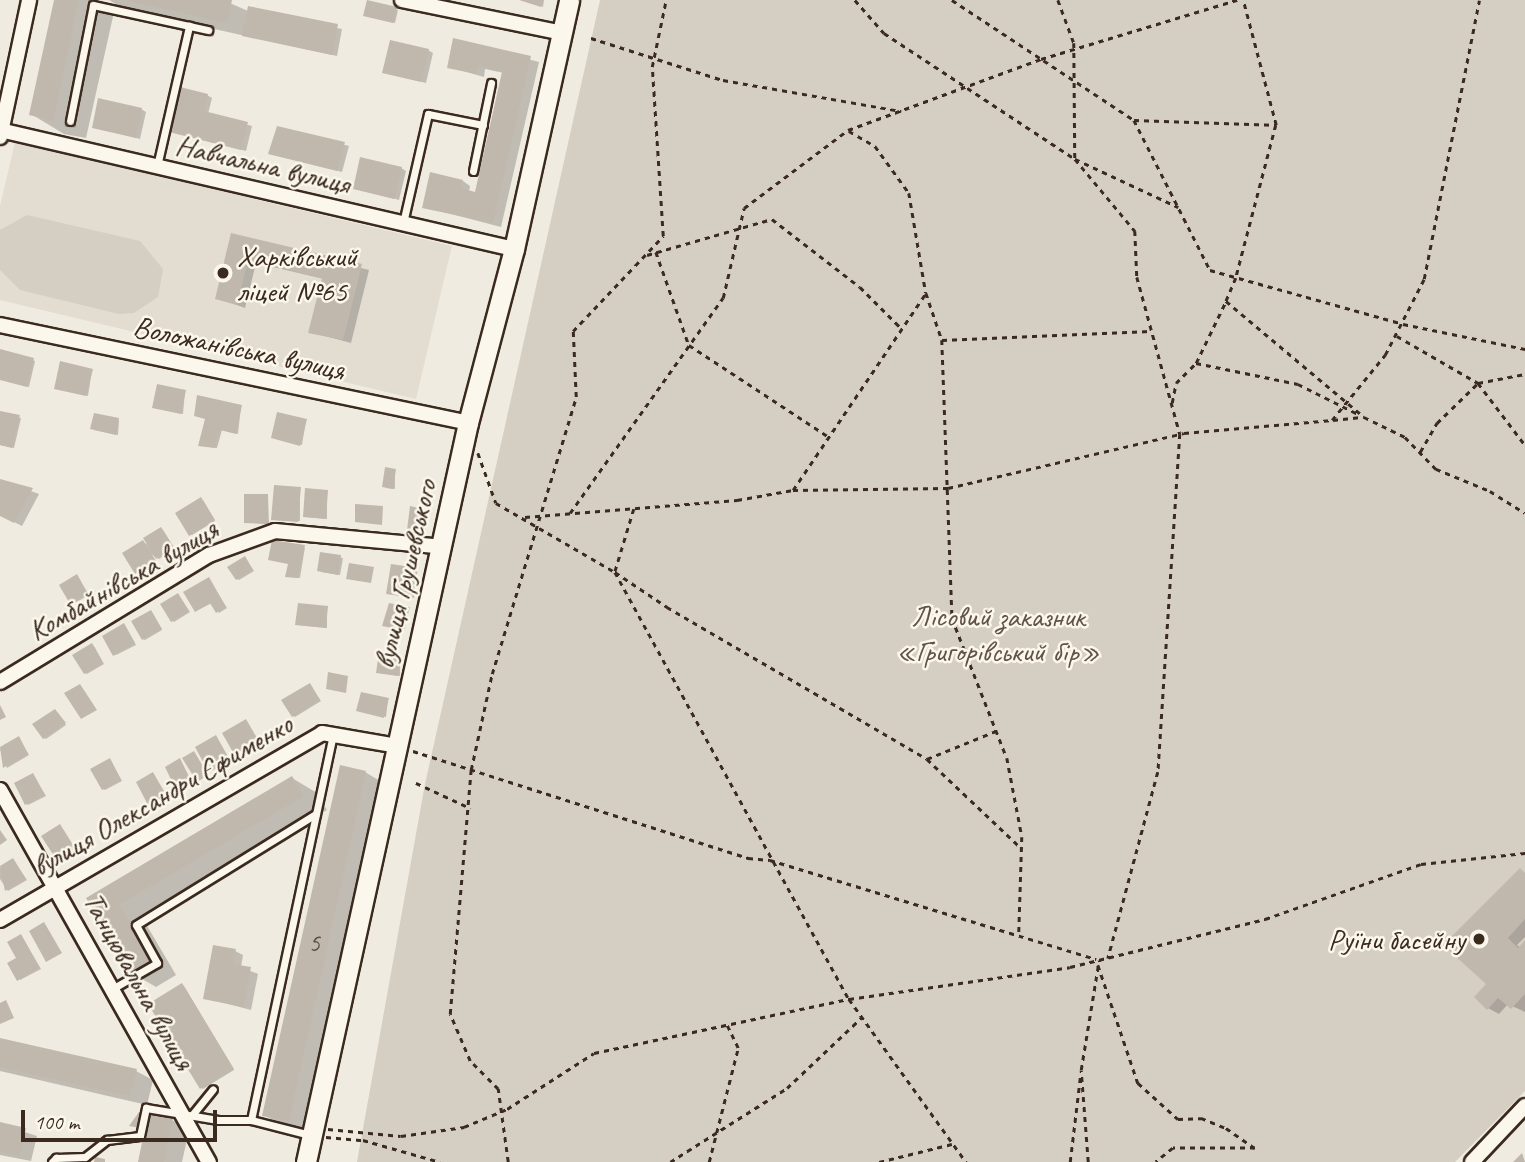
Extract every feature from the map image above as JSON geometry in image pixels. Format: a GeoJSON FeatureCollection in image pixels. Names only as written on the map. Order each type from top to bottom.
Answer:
{"type":"FeatureCollection","features":[{"type":"Feature","properties":{"kind":"street"},"geometry":{"type":"LineString","coordinates":[[1,133],[29,0]]}},
{"type":"Feature","properties":{"kind":"street"},"geometry":{"type":"LineString","coordinates":[[402,0],[563,33]]}},
{"type":"Feature","properties":{"kind":"street","name":"вулиця Грушевського"},"geometry":{"type":"LineString","coordinates":[[306,1162],[443,547],[468,423],[514,249],[569,0]]}},
{"type":"Feature","properties":{"kind":"street","name":"Навчальна вулиця"},"geometry":{"type":"LineString","coordinates":[[1,133],[157,166],[514,249]]}},
{"type":"Feature","properties":{"kind":"street","name":"Воложанівська вулиця"},"geometry":{"type":"LineString","coordinates":[[0,325],[468,423]]}},
{"type":"Feature","properties":{"kind":"street","name":"Комбайнівська вулиця"},"geometry":{"type":"LineString","coordinates":[[0,681],[209,555],[275,531],[443,547]]}},
{"type":"Feature","properties":{"kind":"street","name":"вулиця Олександри Єфименко"},"geometry":{"type":"LineString","coordinates":[[0,920],[322,733],[397,746]]}},
{"type":"Feature","properties":{"kind":"street","name":"Танцювальна вулиця"},"geometry":{"type":"LineString","coordinates":[[0,790],[112,989],[187,1114],[209,1162]]}},
{"type":"Feature","properties":{"kind":"street"},"geometry":{"type":"LineString","coordinates":[[1472,1162],[1525,1106]]}},
{"type":"Feature","properties":{"kind":"lane"},"geometry":{"type":"LineString","coordinates":[[70,121],[93,5],[208,30]]}},
{"type":"Feature","properties":{"kind":"lane"},"geometry":{"type":"LineString","coordinates":[[157,166],[189,26]]}},
{"type":"Feature","properties":{"kind":"lane"},"geometry":{"type":"LineString","coordinates":[[473,171],[491,83]]}},
{"type":"Feature","properties":{"kind":"lane"},"geometry":{"type":"LineString","coordinates":[[403,223],[428,114],[483,125]]}},
{"type":"Feature","properties":{"kind":"lane"},"geometry":{"type":"LineString","coordinates":[[251,1120],[333,735]]}},
{"type":"Feature","properties":{"kind":"lane"},"geometry":{"type":"LineString","coordinates":[[112,989],[158,963],[136,925],[316,814]]}},
{"type":"Feature","properties":{"kind":"lane"},"geometry":{"type":"LineString","coordinates":[[187,1114],[213,1088]]}},
{"type":"Feature","properties":{"kind":"lane"},"geometry":{"type":"LineString","coordinates":[[52,1162],[56,1158],[85,1157],[107,1140],[141,1136],[146,1108],[251,1120],[313,1132]]}},
{"type":"Feature","properties":{"kind":"path"},"geometry":{"type":"LineString","coordinates":[[508,1162],[499,1112],[498,1089],[470,1061],[450,1014],[470,808],[471,770],[492,674],[576,397],[573,331],[663,236],[654,58],[666,0]]}},
{"type":"Feature","properties":{"kind":"path"},"geometry":{"type":"LineString","coordinates":[[855,0],[884,33],[1075,159],[1178,207]]}},
{"type":"Feature","properties":{"kind":"path"},"geometry":{"type":"LineString","coordinates":[[951,0],[1134,120],[1210,270],[1403,324],[1525,349]]}},
{"type":"Feature","properties":{"kind":"path"},"geometry":{"type":"LineString","coordinates":[[1058,0],[1074,43],[1075,159],[1135,232],[1137,277],[1180,434],[1157,772],[1108,958]]}},
{"type":"Feature","properties":{"kind":"path"},"geometry":{"type":"LineString","coordinates":[[1225,0],[1230,2]]}},
{"type":"Feature","properties":{"kind":"path"},"geometry":{"type":"LineString","coordinates":[[569,513],[723,298],[744,208],[848,130],[1041,59],[1237,0]]}},
{"type":"Feature","properties":{"kind":"path"},"geometry":{"type":"LineString","coordinates":[[1172,406],[1176,383],[1196,363],[1236,278],[1276,125],[1243,0]]}},
{"type":"Feature","properties":{"kind":"path"},"geometry":{"type":"LineString","coordinates":[[1332,420],[1397,335],[1424,279],[1479,0]]}},
{"type":"Feature","properties":{"kind":"path"},"geometry":{"type":"LineString","coordinates":[[591,38],[723,80],[901,111]]}},
{"type":"Feature","properties":{"kind":"path"},"geometry":{"type":"LineString","coordinates":[[1134,120],[1276,125]]}},
{"type":"Feature","properties":{"kind":"path"},"geometry":{"type":"LineString","coordinates":[[848,130],[875,146],[909,193],[926,293],[942,340],[952,618],[1007,758],[1022,849],[1019,935]]}},
{"type":"Feature","properties":{"kind":"path"},"geometry":{"type":"LineString","coordinates":[[645,255],[772,219],[860,287],[902,330]]}},
{"type":"Feature","properties":{"kind":"path"},"geometry":{"type":"LineString","coordinates":[[656,252],[689,345],[829,437]]}},
{"type":"Feature","properties":{"kind":"path"},"geometry":{"type":"LineString","coordinates":[[793,490],[926,293]]}},
{"type":"Feature","properties":{"kind":"path"},"geometry":{"type":"LineString","coordinates":[[1226,301],[1364,417]]}},
{"type":"Feature","properties":{"kind":"path"},"geometry":{"type":"LineString","coordinates":[[942,340],[1152,331]]}},
{"type":"Feature","properties":{"kind":"path"},"geometry":{"type":"LineString","coordinates":[[1397,335],[1478,383],[1525,445]]}},
{"type":"Feature","properties":{"kind":"path"},"geometry":{"type":"LineString","coordinates":[[1196,363],[1298,384],[1405,437],[1436,469],[1490,491],[1525,513]]}},
{"type":"Feature","properties":{"kind":"path"},"geometry":{"type":"LineString","coordinates":[[1420,453],[1437,423],[1478,383],[1525,374]]}},
{"type":"Feature","properties":{"kind":"path"},"geometry":{"type":"LineString","coordinates":[[525,517],[737,500],[793,490],[948,488],[1180,434],[1364,417]]}},
{"type":"Feature","properties":{"kind":"path"},"geometry":{"type":"LineString","coordinates":[[468,423],[496,503],[539,525],[927,760],[1022,849]]}},
{"type":"Feature","properties":{"kind":"path"},"geometry":{"type":"LineString","coordinates":[[634,508],[615,572],[770,860],[849,999],[966,1162]]}},
{"type":"Feature","properties":{"kind":"path"},"geometry":{"type":"LineString","coordinates":[[927,760],[996,731]]}},
{"type":"Feature","properties":{"kind":"path"},"geometry":{"type":"LineString","coordinates":[[397,746],[748,858],[770,860],[1099,960]]}},
{"type":"Feature","properties":{"kind":"path"},"geometry":{"type":"LineString","coordinates":[[416,783],[470,808]]}},
{"type":"Feature","properties":{"kind":"path"},"geometry":{"type":"LineString","coordinates":[[313,1132],[401,1136],[464,1127],[499,1112],[594,1053],[849,999],[1099,960],[1265,919],[1421,864],[1525,853]]}},
{"type":"Feature","properties":{"kind":"path"},"geometry":{"type":"LineString","coordinates":[[1070,1162],[1081,1070],[1099,960]]}},
{"type":"Feature","properties":{"kind":"path"},"geometry":{"type":"LineString","coordinates":[[1098,965],[1138,1083],[1178,1119],[1202,1118],[1226,1128],[1255,1149],[1173,1148],[1156,1162]]}},
{"type":"Feature","properties":{"kind":"path"},"geometry":{"type":"LineString","coordinates":[[670,1162],[787,1088],[862,1017]]}},
{"type":"Feature","properties":{"kind":"path"},"geometry":{"type":"LineString","coordinates":[[709,1162],[738,1048],[727,1024]]}},
{"type":"Feature","properties":{"kind":"path"},"geometry":{"type":"LineString","coordinates":[[1081,1070],[1088,1162]]}},
{"type":"Feature","properties":{"kind":"path"},"geometry":{"type":"LineString","coordinates":[[313,1132],[363,1140],[440,1162]]}},
{"type":"Feature","properties":{"kind":"path"},"geometry":{"type":"LineString","coordinates":[[879,1162],[953,1144]]}},
{"type":"Feature","properties":{"kind":"shaded area","name":"Харківський ліцей №65"},"geometry":{"type":"Polygon","coordinates":[[[15,142],[452,246],[416,399],[0,300],[0,206],[15,142]]]}},
{"type":"Feature","properties":{"kind":"green space","name":"Лісовий заказник «Григорівський бір»"},"geometry":{"type":"Polygon","coordinates":[[[600,0],[1525,0],[1525,1091],[1455,1162],[357,1162],[425,784],[600,0]]]}},
{"type":"Feature","properties":{"kind":"green space"},"geometry":{"type":"Polygon","coordinates":[[[27,215],[140,241],[163,269],[158,297],[134,313],[119,314],[20,290],[0,270],[0,230],[27,215]]]}},
{"type":"Feature","properties":{"kind":"building"},"geometry":{"type":"Polygon","coordinates":[[[54,0],[79,0],[53,121],[29,115],[54,0]]]}},
{"type":"Feature","properties":{"kind":"building"},"geometry":{"type":"Polygon","coordinates":[[[124,0],[232,0],[227,23],[124,0]]]}},
{"type":"Feature","properties":{"kind":"building"},"geometry":{"type":"Polygon","coordinates":[[[367,0],[397,7],[393,23],[363,16],[367,0]]]}},
{"type":"Feature","properties":{"kind":"building"},"geometry":{"type":"Polygon","coordinates":[[[519,0],[542,0],[541,7],[519,0]]]}},
{"type":"Feature","properties":{"kind":"building"},"geometry":{"type":"Polygon","coordinates":[[[248,6],[338,24],[332,55],[242,36],[248,6]]]}},
{"type":"Feature","properties":{"kind":"building"},"geometry":{"type":"Polygon","coordinates":[[[453,38],[531,56],[493,223],[422,208],[430,172],[463,180],[461,188],[475,192],[502,72],[478,66],[476,74],[447,68],[453,38]]]}},
{"type":"Feature","properties":{"kind":"building"},"geometry":{"type":"Polygon","coordinates":[[[390,40],[429,49],[421,82],[382,73],[390,40]]]}},
{"type":"Feature","properties":{"kind":"building"},"geometry":{"type":"Polygon","coordinates":[[[180,87],[208,94],[204,111],[248,122],[241,150],[169,132],[180,87]]]}},
{"type":"Feature","properties":{"kind":"building"},"geometry":{"type":"Polygon","coordinates":[[[98,98],[142,108],[136,138],[92,128],[98,98]]]}},
{"type":"Feature","properties":{"kind":"building"},"geometry":{"type":"Polygon","coordinates":[[[277,126],[345,142],[337,171],[268,154],[277,126]]]}},
{"type":"Feature","properties":{"kind":"building"},"geometry":{"type":"Polygon","coordinates":[[[360,157],[402,167],[394,199],[353,189],[360,157]]]}},
{"type":"Feature","properties":{"kind":"building"},"geometry":{"type":"Polygon","coordinates":[[[231,233],[362,264],[343,340],[308,333],[322,278],[248,260],[237,305],[215,299],[231,233]]]}},
{"type":"Feature","properties":{"kind":"building"},"geometry":{"type":"Polygon","coordinates":[[[0,349],[34,358],[27,387],[0,380],[0,349]]]}},
{"type":"Feature","properties":{"kind":"building"},"geometry":{"type":"Polygon","coordinates":[[[60,361],[93,369],[86,396],[54,389],[60,361]]]}},
{"type":"Feature","properties":{"kind":"building"},"geometry":{"type":"Polygon","coordinates":[[[157,384],[186,390],[181,414],[152,408],[157,384]]]}},
{"type":"Feature","properties":{"kind":"building"},"geometry":{"type":"Polygon","coordinates":[[[197,395],[242,405],[236,434],[220,430],[215,448],[198,446],[205,419],[194,416],[197,395]]]}},
{"type":"Feature","properties":{"kind":"building"},"geometry":{"type":"Polygon","coordinates":[[[0,411],[20,415],[12,448],[0,445],[0,411]]]}},
{"type":"Feature","properties":{"kind":"building"},"geometry":{"type":"Polygon","coordinates":[[[277,412],[307,419],[300,446],[271,438],[277,412]]]}},
{"type":"Feature","properties":{"kind":"building"},"geometry":{"type":"Polygon","coordinates":[[[94,413],[119,418],[116,435],[90,429],[94,413]]]}},
{"type":"Feature","properties":{"kind":"building"},"geometry":{"type":"Polygon","coordinates":[[[385,467],[396,469],[393,489],[382,487],[385,467]]]}},
{"type":"Feature","properties":{"kind":"building"},"geometry":{"type":"Polygon","coordinates":[[[0,479],[33,488],[14,523],[0,516],[0,479]]]}},
{"type":"Feature","properties":{"kind":"building"},"geometry":{"type":"Polygon","coordinates":[[[274,485],[301,487],[298,522],[271,520],[274,485]]]}},
{"type":"Feature","properties":{"kind":"building"},"geometry":{"type":"Polygon","coordinates":[[[305,488],[328,490],[326,519],[303,517],[305,488]]]}},
{"type":"Feature","properties":{"kind":"building"},"geometry":{"type":"Polygon","coordinates":[[[244,494],[268,494],[268,524],[244,523],[244,494]]]}},
{"type":"Feature","properties":{"kind":"building"},"geometry":{"type":"Polygon","coordinates":[[[201,497],[215,520],[189,536],[175,513],[201,497]]]}},
{"type":"Feature","properties":{"kind":"building"},"geometry":{"type":"Polygon","coordinates":[[[355,504],[383,506],[382,525],[355,522],[355,504]]]}},
{"type":"Feature","properties":{"kind":"building"},"geometry":{"type":"Polygon","coordinates":[[[410,506],[427,510],[423,533],[407,530],[410,506]]]}},
{"type":"Feature","properties":{"kind":"building"},"geometry":{"type":"Polygon","coordinates":[[[161,527],[174,548],[156,559],[143,538],[161,527]]]}},
{"type":"Feature","properties":{"kind":"building"},"geometry":{"type":"Polygon","coordinates":[[[143,540],[156,561],[135,574],[122,553],[143,540]]]}},
{"type":"Feature","properties":{"kind":"building"},"geometry":{"type":"Polygon","coordinates":[[[272,540],[305,545],[298,578],[285,577],[288,564],[268,560],[272,540]]]}},
{"type":"Feature","properties":{"kind":"building"},"geometry":{"type":"Polygon","coordinates":[[[320,552],[341,555],[338,575],[317,571],[320,552]]]}},
{"type":"Feature","properties":{"kind":"building"},"geometry":{"type":"Polygon","coordinates":[[[245,556],[253,570],[236,580],[227,567],[245,556]]]}},
{"type":"Feature","properties":{"kind":"building"},"geometry":{"type":"Polygon","coordinates":[[[349,563],[374,567],[371,583],[346,579],[349,563]]]}},
{"type":"Feature","properties":{"kind":"building"},"geometry":{"type":"Polygon","coordinates":[[[391,564],[418,568],[413,598],[386,594],[391,564]]]}},
{"type":"Feature","properties":{"kind":"building"},"geometry":{"type":"Polygon","coordinates":[[[77,574],[88,594],[70,604],[59,585],[77,574]]]}},
{"type":"Feature","properties":{"kind":"building"},"geometry":{"type":"Polygon","coordinates":[[[209,577],[226,607],[216,613],[210,603],[195,612],[183,592],[209,577]]]}},
{"type":"Feature","properties":{"kind":"building"},"geometry":{"type":"Polygon","coordinates":[[[178,593],[189,611],[171,622],[160,604],[178,593]]]}},
{"type":"Feature","properties":{"kind":"building"},"geometry":{"type":"Polygon","coordinates":[[[298,603],[328,606],[326,628],[295,625],[298,603]]]}},
{"type":"Feature","properties":{"kind":"building"},"geometry":{"type":"Polygon","coordinates":[[[389,603],[410,607],[403,630],[382,626],[389,603]]]}},
{"type":"Feature","properties":{"kind":"building"},"geometry":{"type":"Polygon","coordinates":[[[151,610],[162,629],[142,640],[131,621],[151,610]]]}},
{"type":"Feature","properties":{"kind":"building"},"geometry":{"type":"Polygon","coordinates":[[[124,623],[135,643],[113,656],[102,636],[124,623]]]}},
{"type":"Feature","properties":{"kind":"building"},"geometry":{"type":"Polygon","coordinates":[[[92,643],[103,663],[84,674],[72,655],[92,643]]]}},
{"type":"Feature","properties":{"kind":"building"},"geometry":{"type":"Polygon","coordinates":[[[379,652],[401,655],[398,676],[376,673],[379,652]]]}},
{"type":"Feature","properties":{"kind":"building"},"geometry":{"type":"Polygon","coordinates":[[[328,672],[348,676],[346,693],[326,689],[328,672]]]}},
{"type":"Feature","properties":{"kind":"building"},"geometry":{"type":"Polygon","coordinates":[[[310,683],[320,700],[292,717],[281,700],[310,683]]]}},
{"type":"Feature","properties":{"kind":"building"},"geometry":{"type":"Polygon","coordinates":[[[80,684],[97,710],[81,719],[64,693],[80,684]]]}},
{"type":"Feature","properties":{"kind":"building"},"geometry":{"type":"Polygon","coordinates":[[[361,692],[389,698],[384,718],[356,711],[361,692]]]}},
{"type":"Feature","properties":{"kind":"building"},"geometry":{"type":"Polygon","coordinates":[[[0,705],[6,717],[0,720],[0,705]]]}},
{"type":"Feature","properties":{"kind":"building"},"geometry":{"type":"Polygon","coordinates":[[[55,709],[66,723],[43,739],[32,724],[55,709]]]}},
{"type":"Feature","properties":{"kind":"building"},"geometry":{"type":"Polygon","coordinates":[[[246,719],[258,740],[234,754],[222,733],[246,719]]]}},
{"type":"Feature","properties":{"kind":"building"},"geometry":{"type":"Polygon","coordinates":[[[216,735],[229,759],[208,771],[195,747],[216,735]]]}},
{"type":"Feature","properties":{"kind":"building"},"geometry":{"type":"Polygon","coordinates":[[[19,736],[28,754],[3,768],[0,747],[19,736]]]}},
{"type":"Feature","properties":{"kind":"building"},"geometry":{"type":"Polygon","coordinates":[[[194,751],[208,775],[197,782],[182,758],[194,751]]]}},
{"type":"Feature","properties":{"kind":"building"},"geometry":{"type":"Polygon","coordinates":[[[110,758],[121,780],[102,790],[90,769],[110,758]]]}},
{"type":"Feature","properties":{"kind":"building"},"geometry":{"type":"Polygon","coordinates":[[[180,758],[190,779],[175,788],[165,767],[180,758]]]}},
{"type":"Feature","properties":{"kind":"building"},"geometry":{"type":"Polygon","coordinates":[[[340,765],[366,771],[289,1121],[262,1116],[340,765]]]}},
{"type":"Feature","properties":{"kind":"building"},"geometry":{"type":"Polygon","coordinates":[[[153,772],[166,795],[148,805],[136,782],[153,772]]]}},
{"type":"Feature","properties":{"kind":"building"},"geometry":{"type":"Polygon","coordinates":[[[33,773],[45,795],[25,805],[14,783],[33,773]]]}},
{"type":"Feature","properties":{"kind":"building"},"geometry":{"type":"Polygon","coordinates":[[[292,776],[304,796],[119,905],[152,961],[130,974],[86,898],[292,776]]]}},
{"type":"Feature","properties":{"kind":"building"},"geometry":{"type":"Polygon","coordinates":[[[60,824],[75,848],[56,859],[41,836],[60,824]]]}},
{"type":"Feature","properties":{"kind":"building"},"geometry":{"type":"Polygon","coordinates":[[[0,830],[7,840],[0,845],[0,830]]]}},
{"type":"Feature","properties":{"kind":"building"},"geometry":{"type":"Polygon","coordinates":[[[13,858],[26,879],[5,891],[0,866],[13,858]]]}},
{"type":"Feature","properties":{"kind":"building","name":"Руїни басейну"},"geometry":{"type":"Polygon","coordinates":[[[1520,868],[1525,873],[1525,919],[1508,938],[1518,948],[1525,940],[1525,994],[1511,1009],[1498,998],[1487,1010],[1474,997],[1486,984],[1443,945],[1520,868]]]}},
{"type":"Feature","properties":{"kind":"building"},"geometry":{"type":"Polygon","coordinates":[[[44,922],[62,953],[46,962],[29,931],[44,922]]]}},
{"type":"Feature","properties":{"kind":"building"},"geometry":{"type":"Polygon","coordinates":[[[21,934],[40,968],[17,981],[7,963],[16,958],[7,942],[21,934]]]}},
{"type":"Feature","properties":{"kind":"building"},"geometry":{"type":"Polygon","coordinates":[[[213,945],[236,949],[233,964],[251,967],[243,1007],[203,999],[213,945]]]}},
{"type":"Feature","properties":{"kind":"building"},"geometry":{"type":"Polygon","coordinates":[[[182,983],[234,1069],[200,1089],[148,1004],[182,983]]]}},
{"type":"Feature","properties":{"kind":"building"},"geometry":{"type":"Polygon","coordinates":[[[6,1000],[14,1018],[0,1024],[0,1003],[6,1000]]]}},
{"type":"Feature","properties":{"kind":"building"},"geometry":{"type":"Polygon","coordinates":[[[0,1038],[137,1069],[130,1096],[0,1067],[0,1038]]]}},
{"type":"Feature","properties":{"kind":"building"},"geometry":{"type":"Polygon","coordinates":[[[139,1112],[144,1112],[141,1128],[129,1126],[139,1112]]]}},
{"type":"Feature","properties":{"kind":"building"},"geometry":{"type":"Polygon","coordinates":[[[148,1113],[173,1118],[164,1162],[138,1162],[148,1113]]]}},
{"type":"Feature","properties":{"kind":"building"},"geometry":{"type":"Polygon","coordinates":[[[0,1122],[26,1128],[20,1156],[0,1152],[0,1122]]]}},
{"type":"Feature","properties":{"kind":"building"},"geometry":{"type":"Polygon","coordinates":[[[1522,1153],[1525,1162],[1513,1162],[1522,1153]]]}},
{"type":"Feature","properties":{"kind":"building"},"geometry":{"type":"Polygon","coordinates":[[[95,1157],[105,1159],[105,1162],[94,1162],[95,1157]]]}},
{"type":"Feature","properties":{"kind":"place","name":"Харківський ліцей №65"},"geometry":{"type":"Point","coordinates":[223,273]}},
{"type":"Feature","properties":{"kind":"place","name":"Руїни басейну"},"geometry":{"type":"Point","coordinates":[1479,939]}}]}
